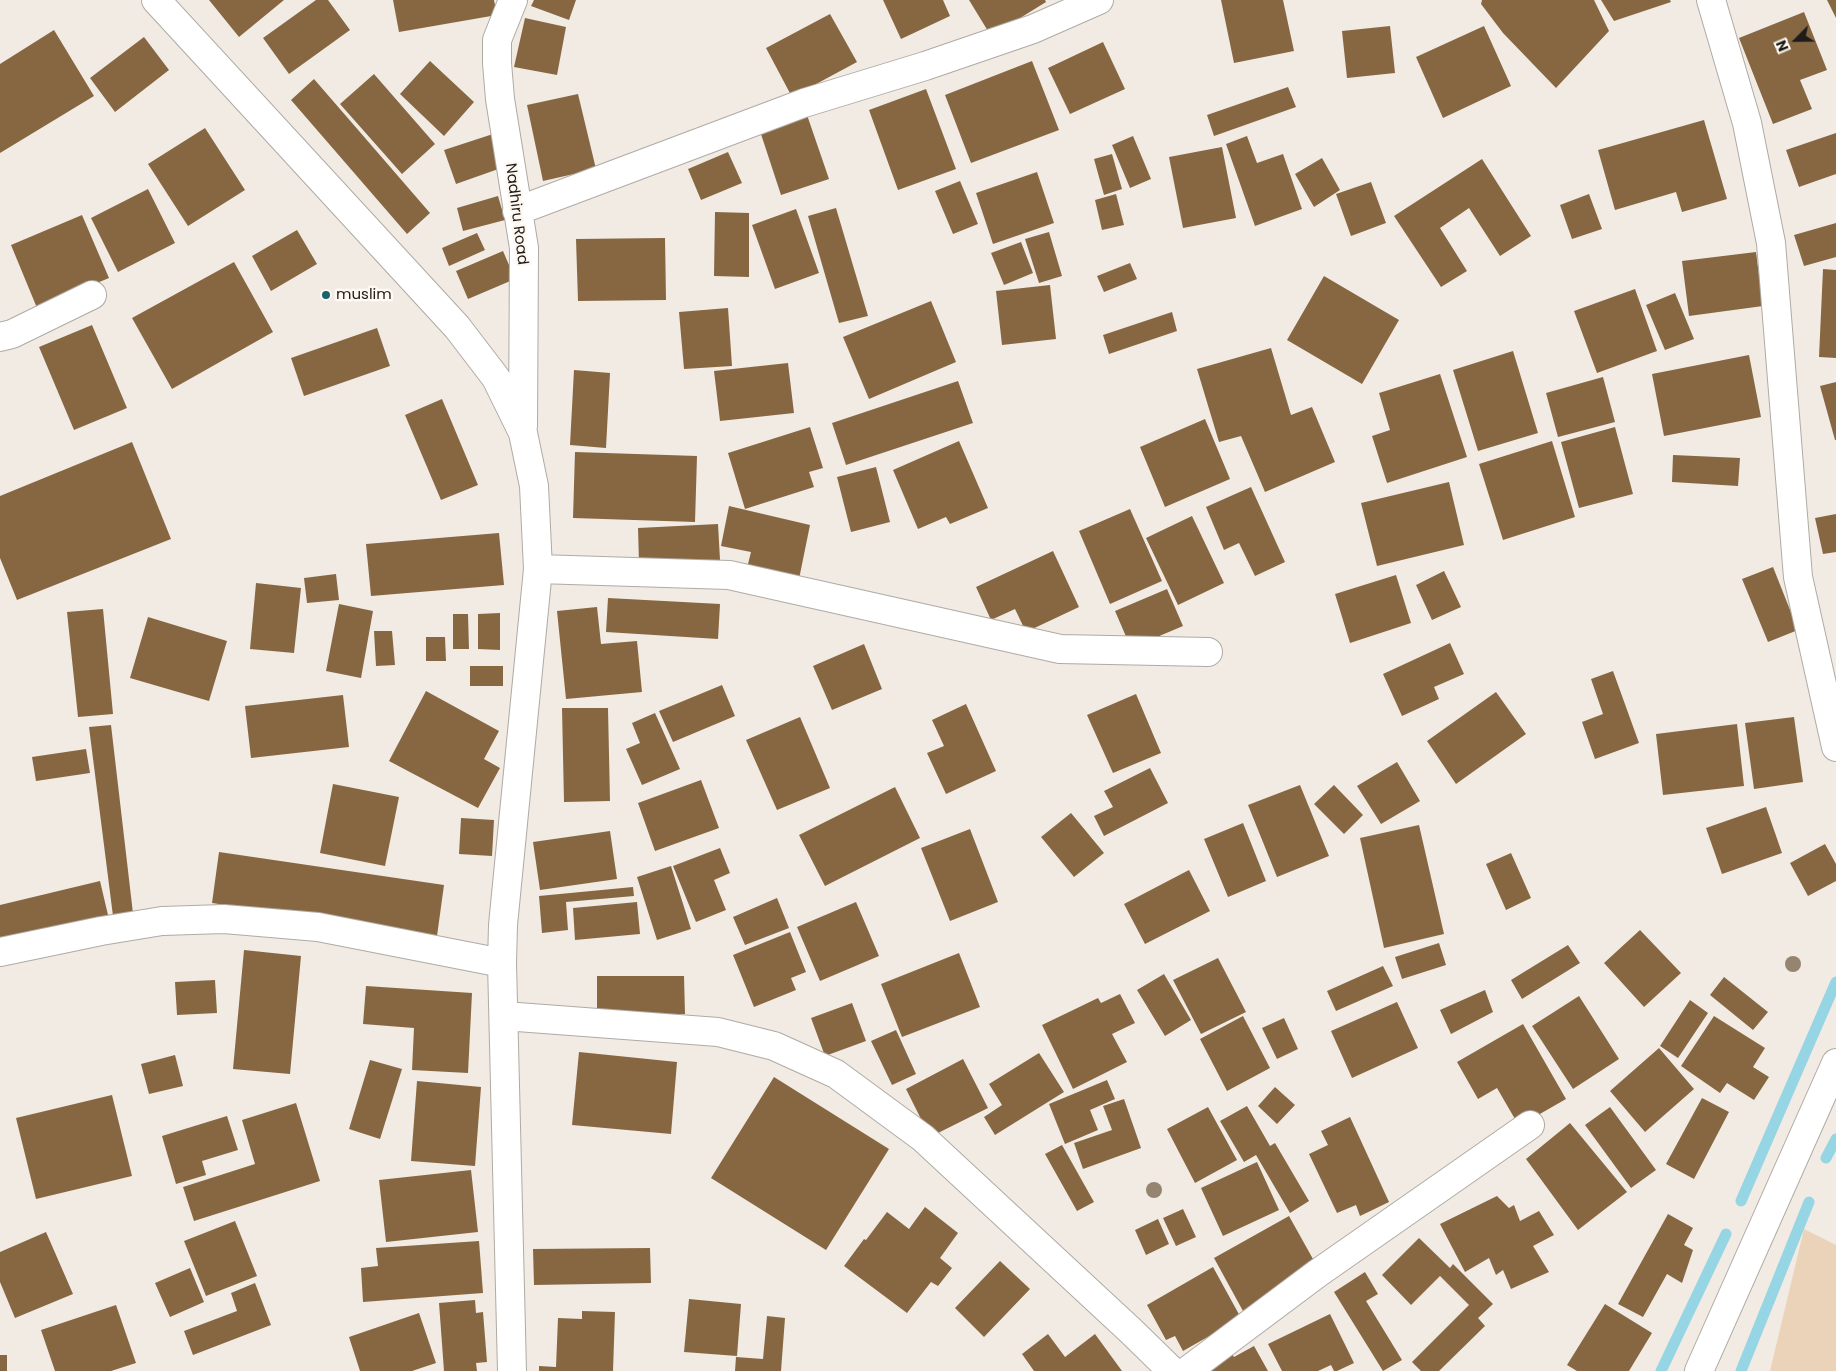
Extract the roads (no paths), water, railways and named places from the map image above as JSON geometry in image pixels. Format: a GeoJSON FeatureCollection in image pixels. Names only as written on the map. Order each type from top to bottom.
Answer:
{"type":"FeatureCollection","features":[{"type":"Feature","properties":{"kind":"street"},"geometry":{"type":"LineString","coordinates":[[156,0],[457,327],[496,378],[523,432],[534,486],[538,570],[503,925],[502,963],[512,1371]]}},
{"type":"Feature","properties":{"kind":"street","name":"Nadhiru Road"},"geometry":{"type":"LineString","coordinates":[[513,0],[497,40],[497,63],[500,98],[524,248],[523,432]]}},
{"type":"Feature","properties":{"kind":"street"},"geometry":{"type":"LineString","coordinates":[[517,211],[804,103],[925,66],[1033,29],[1099,0]]}},
{"type":"Feature","properties":{"kind":"street"},"geometry":{"type":"LineString","coordinates":[[1711,0],[1747,124],[1771,242],[1798,577],[1836,748]]}},
{"type":"Feature","properties":{"kind":"street"},"geometry":{"type":"LineString","coordinates":[[0,337],[12,334],[92,294]]}},
{"type":"Feature","properties":{"kind":"street"},"geometry":{"type":"LineString","coordinates":[[538,570],[730,575],[1060,649],[1208,652]]}},
{"type":"Feature","properties":{"kind":"street"},"geometry":{"type":"LineString","coordinates":[[0,952],[162,920],[224,919],[318,927],[502,963]]}},
{"type":"Feature","properties":{"kind":"street"},"geometry":{"type":"LineString","coordinates":[[504,1016],[718,1032],[774,1046],[836,1074],[923,1138],[1172,1371]]}},
{"type":"Feature","properties":{"kind":"street"},"geometry":{"type":"LineString","coordinates":[[1699,1371],[1836,1063]]}},
{"type":"Feature","properties":{"kind":"street"},"geometry":{"type":"LineString","coordinates":[[1187,1371],[1318,1273],[1530,1125]]}},
{"type":"Feature","properties":{"kind":"waterway"},"geometry":{"type":"LineString","coordinates":[[1741,1201],[1836,982]]}},
{"type":"Feature","properties":{"kind":"waterway"},"geometry":{"type":"LineString","coordinates":[[1826,1158],[1836,1139]]}},
{"type":"Feature","properties":{"kind":"waterway"},"geometry":{"type":"LineString","coordinates":[[1741,1371],[1809,1202]]}},
{"type":"Feature","properties":{"kind":"waterway"},"geometry":{"type":"LineString","coordinates":[[1661,1371],[1726,1234]]}},
{"type":"Feature","properties":{"kind":"place","name":"muslim"},"geometry":{"type":"Point","coordinates":[326,295]}}]}
